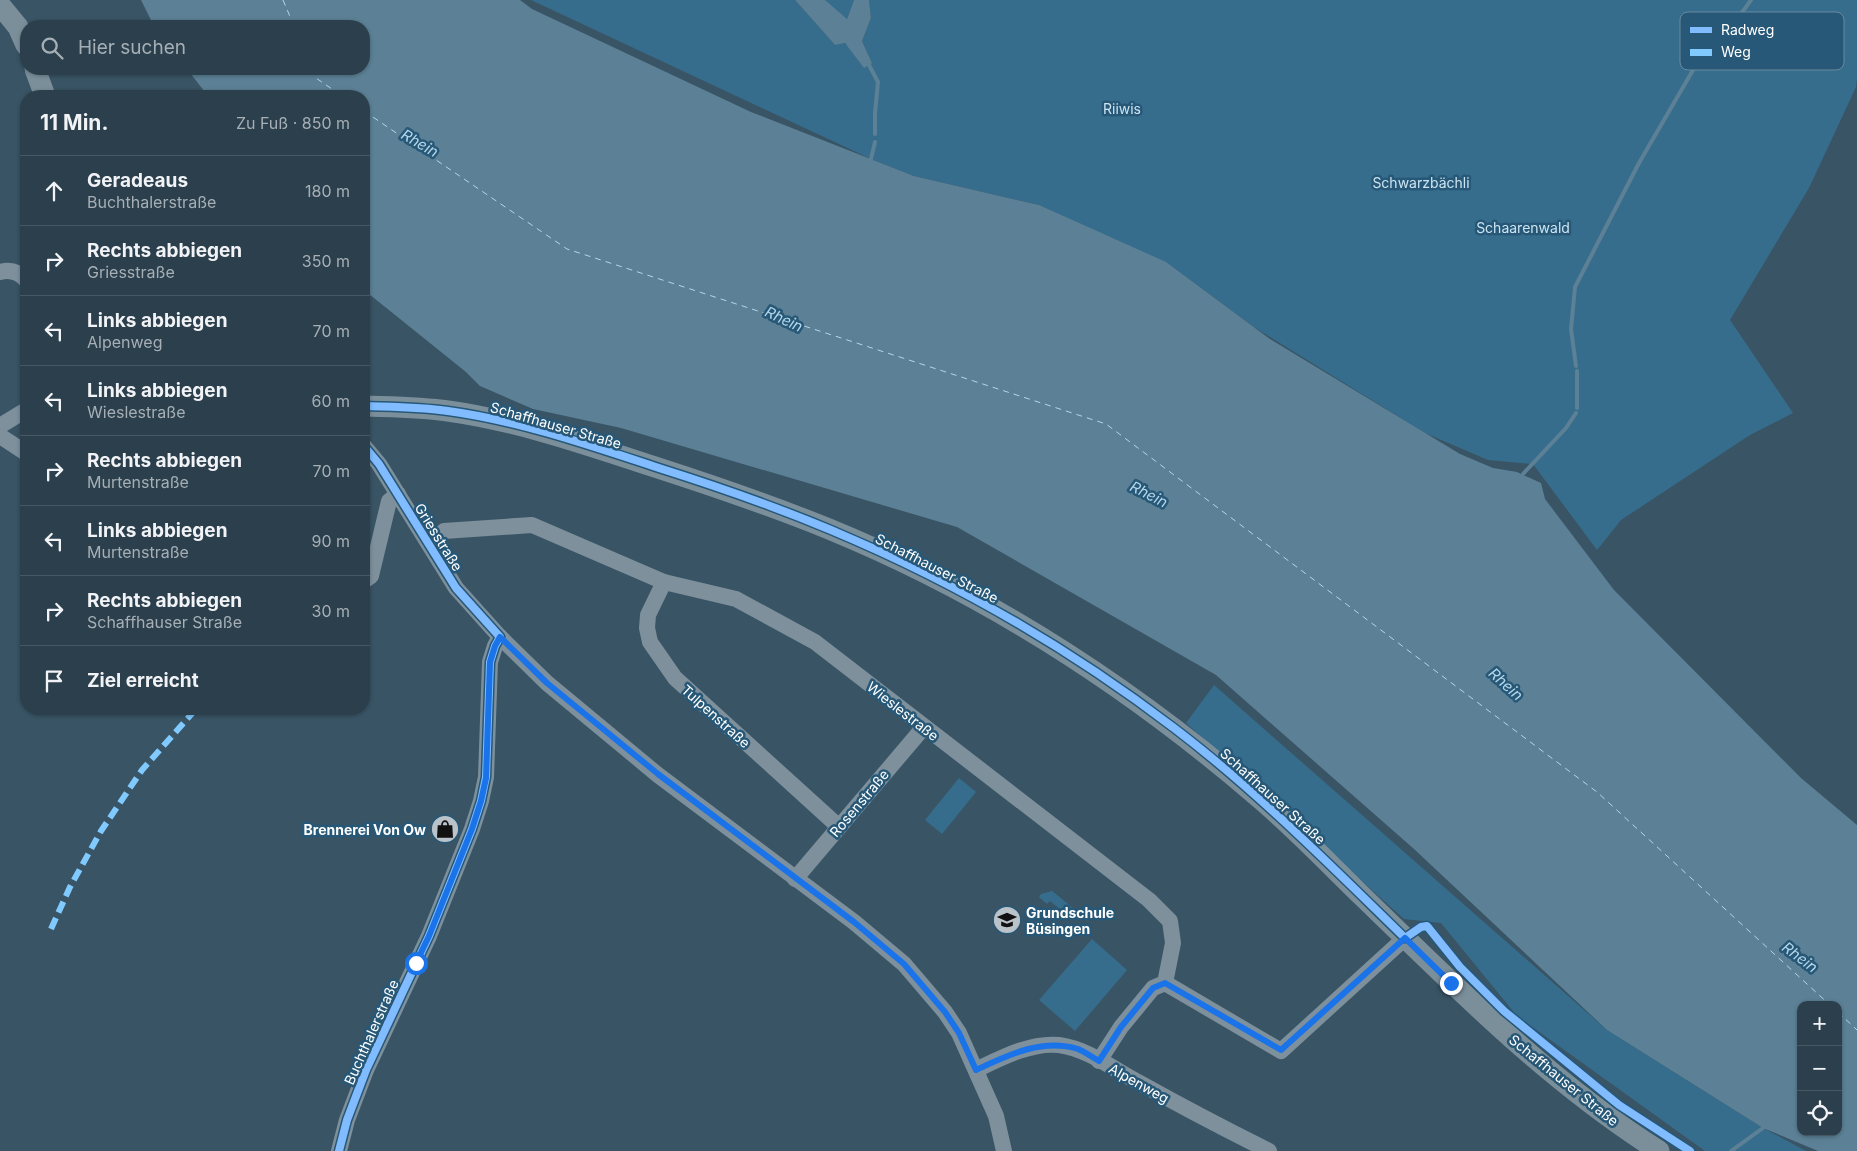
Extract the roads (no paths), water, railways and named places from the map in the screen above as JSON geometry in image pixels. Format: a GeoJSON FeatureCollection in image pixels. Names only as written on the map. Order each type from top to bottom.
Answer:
{"type":"FeatureCollection","features":[{"type":"Feature","properties":{"kind":"main road"},"geometry":{"type":"LineString","coordinates":[[4,4],[20,32]]}},
{"type":"Feature","properties":{"kind":"main road"},"geometry":{"type":"LineString","coordinates":[[37,75],[43,90]]}},
{"type":"Feature","properties":{"kind":"main road","name":"Schaffhauser Straße"},"geometry":{"type":"LineString","coordinates":[[370,406],[449,411],[486,418],[558,436],[685,476],[770,506],[830,530],[918,570],[1055,646],[1108,680],[1174,728],[1259,797],[1520,1046],[1588,1103],[1659,1151]]}},
{"type":"Feature","properties":{"kind":"street"},"geometry":{"type":"LineString","coordinates":[[0,272],[6,270],[16,272],[20,275]]}},
{"type":"Feature","properties":{"kind":"street"},"geometry":{"type":"LineString","coordinates":[[0,426],[20,414]]}},
{"type":"Feature","properties":{"kind":"street"},"geometry":{"type":"LineString","coordinates":[[0,436],[20,449]]}},
{"type":"Feature","properties":{"kind":"street","name":"Griesstraße"},"geometry":{"type":"LineString","coordinates":[[370,453],[379,464],[456,588],[500,637],[547,683],[658,774],[854,922],[904,964],[945,1012],[959,1033],[996,1116],[1004,1151]]}},
{"type":"Feature","properties":{"kind":"street"},"geometry":{"type":"LineString","coordinates":[[370,576],[389,500],[398,494]]}},
{"type":"Feature","properties":{"kind":"street","name":"Wieslestraße"},"geometry":{"type":"LineString","coordinates":[[444,531],[532,525],[664,582],[736,599],[815,642],[1149,900],[1170,921],[1173,943],[1165,983]]}},
{"type":"Feature","properties":{"kind":"street","name":"Tulpenstraße"},"geometry":{"type":"LineString","coordinates":[[664,582],[648,615],[647,628],[650,642],[675,678],[838,826]]}},
{"type":"Feature","properties":{"kind":"street","name":"Buchthalerstraße"},"geometry":{"type":"LineString","coordinates":[[340,1151],[347,1120],[366,1070],[429,936],[472,829],[481,801],[486,778],[490,662],[500,637]]}},
{"type":"Feature","properties":{"kind":"street","name":"Rosenstraße"},"geometry":{"type":"LineString","coordinates":[[796,879],[838,826],[924,727]]}},
{"type":"Feature","properties":{"kind":"street"},"geometry":{"type":"LineString","coordinates":[[1099,1061],[1121,1027],[1153,988],[1165,983],[1281,1050],[1405,938]]}},
{"type":"Feature","properties":{"kind":"street","name":"Alpenweg"},"geometry":{"type":"LineString","coordinates":[[976,1070],[1017,1052],[1037,1047],[1058,1045],[1079,1050],[1269,1151]]}},
{"type":"Feature","properties":{"kind":"water","name":"Rhein"},"geometry":{"type":"Polygon","coordinates":[[[141,0],[520,0],[532,9],[751,112],[914,176],[1039,205],[1166,262],[1270,339],[1460,454],[1493,468],[1517,472],[1541,483],[1545,499],[1614,590],[1801,778],[1857,825],[1857,1151],[1818,1151],[1763,1128],[1607,1030],[1414,849],[1216,675],[957,527],[621,428],[533,409],[480,386],[466,372],[370,295],[370,90],[203,90],[192,75],[370,75],[370,20],[151,20],[141,0]]]}},
{"type":"Feature","properties":{"kind":"water"},"geometry":{"type":"Polygon","coordinates":[[[795,0],[825,0],[847,19],[854,0],[869,0],[871,18],[862,41],[872,63],[864,68],[845,43],[835,45],[795,0]]]}},
{"type":"Feature","properties":{"kind":"waterway"},"geometry":{"type":"LineString","coordinates":[[1742,12],[1751,0]]}},
{"type":"Feature","properties":{"kind":"waterway"},"geometry":{"type":"LineString","coordinates":[[869,65],[878,82],[875,134]]}},
{"type":"Feature","properties":{"kind":"waterway"},"geometry":{"type":"LineString","coordinates":[[1576,366],[1571,329],[1575,287],[1639,163],[1693,70]]}},
{"type":"Feature","properties":{"kind":"waterway"},"geometry":{"type":"LineString","coordinates":[[871,159],[875,142]]}},
{"type":"Feature","properties":{"kind":"waterway"},"geometry":{"type":"LineString","coordinates":[[1577,371],[1577,408]]}},
{"type":"Feature","properties":{"kind":"waterway"},"geometry":{"type":"LineString","coordinates":[[1523,474],[1566,428],[1576,413]]}},
{"type":"Feature","properties":{"kind":"waterway"},"geometry":{"type":"LineString","coordinates":[[1731,1151],[1763,1128]]}},
{"type":"Feature","properties":{"kind":"place","name":"Brennerei Von Ow"},"geometry":{"type":"Point","coordinates":[445,829]}},
{"type":"Feature","properties":{"kind":"place","name":"Grundschule Büsingen"},"geometry":{"type":"Point","coordinates":[1007,920]}},
{"type":"Feature","properties":{"kind":"park label","name":"Riiwis"},"geometry":{"type":"Point","coordinates":[1122,108]}},
{"type":"Feature","properties":{"kind":"park label","name":"Schwarzbächli"},"geometry":{"type":"Point","coordinates":[1421,182]}},
{"type":"Feature","properties":{"kind":"park label","name":"Schaarenwald"},"geometry":{"type":"Point","coordinates":[1523,227]}}]}
